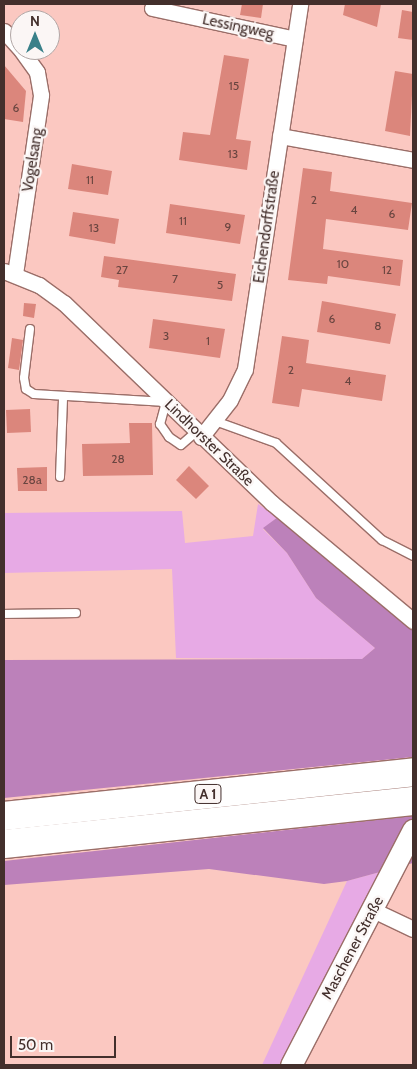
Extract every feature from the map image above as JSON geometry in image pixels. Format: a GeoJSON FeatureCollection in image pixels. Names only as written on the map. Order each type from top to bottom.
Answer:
{"type":"FeatureCollection","features":[{"type":"Feature","properties":{"kind":"highway","name":"A 1"},"geometry":{"type":"LineString","coordinates":[[4,816],[413,772]]}},
{"type":"Feature","properties":{"kind":"highway","name":"A 1"},"geometry":{"type":"LineString","coordinates":[[4,844],[413,801]]}},
{"type":"Feature","properties":{"kind":"main road","name":"Maschener Straße"},"geometry":{"type":"LineString","coordinates":[[291,1065],[411,836]]}},
{"type":"Feature","properties":{"kind":"street","name":"Eichendorffstraße"},"geometry":{"type":"LineString","coordinates":[[199,434],[215,421],[245,369],[300,4]]}},
{"type":"Feature","properties":{"kind":"street","name":"Lessingweg"},"geometry":{"type":"LineString","coordinates":[[152,8],[295,39]]}},
{"type":"Feature","properties":{"kind":"street","name":"Vogelsang"},"geometry":{"type":"LineString","coordinates":[[9,272],[41,108],[39,78],[28,60]]}},
{"type":"Feature","properties":{"kind":"street"},"geometry":{"type":"LineString","coordinates":[[280,136],[413,160]]}},
{"type":"Feature","properties":{"kind":"street","name":"Lindhorster Straße"},"geometry":{"type":"LineString","coordinates":[[9,272],[64,303],[199,434],[413,621]]}},
{"type":"Feature","properties":{"kind":"street"},"geometry":{"type":"LineString","coordinates":[[373,910],[413,929]]}},
{"type":"Feature","properties":{"kind":"lane"},"geometry":{"type":"LineString","coordinates":[[30,329],[26,389],[48,398],[166,402],[160,424],[169,437],[181,444],[199,434]]}},
{"type":"Feature","properties":{"kind":"lane"},"geometry":{"type":"LineString","coordinates":[[60,477],[63,399]]}},
{"type":"Feature","properties":{"kind":"lane"},"geometry":{"type":"LineString","coordinates":[[215,421],[276,443],[382,540],[413,556]]}},
{"type":"Feature","properties":{"kind":"lane"},"geometry":{"type":"LineString","coordinates":[[4,614],[76,613]]}},
{"type":"Feature","properties":{"kind":"shaded area"},"geometry":{"type":"Polygon","coordinates":[[[258,504],[278,517],[263,529],[287,553],[316,598],[375,648],[362,659],[176,658],[172,569],[4,573],[4,513],[182,511],[185,543],[253,536],[258,504]]]}},
{"type":"Feature","properties":{"kind":"shaded area"},"geometry":{"type":"Polygon","coordinates":[[[278,517],[413,627],[413,757],[4,798],[4,660],[362,659],[375,648],[316,598],[287,553],[263,528],[278,517]]]}},
{"type":"Feature","properties":{"kind":"shaded area"},"geometry":{"type":"Polygon","coordinates":[[[413,816],[413,863],[347,881],[324,884],[209,869],[4,885],[4,861],[413,816]]]}},
{"type":"Feature","properties":{"kind":"shaded area"},"geometry":{"type":"Polygon","coordinates":[[[380,872],[279,1065],[262,1065],[347,881],[380,872]]]}},
{"type":"Feature","properties":{"kind":"building"},"geometry":{"type":"Polygon","coordinates":[[[242,4],[263,4],[261,18],[240,15],[242,4]]]}},
{"type":"Feature","properties":{"kind":"building"},"geometry":{"type":"Polygon","coordinates":[[[345,4],[381,4],[377,27],[343,15],[345,4]]]}},
{"type":"Feature","properties":{"kind":"building"},"geometry":{"type":"Polygon","coordinates":[[[402,10],[413,12],[413,40],[398,38],[402,10]]]}},
{"type":"Feature","properties":{"kind":"building"},"geometry":{"type":"Polygon","coordinates":[[[224,55],[249,59],[236,139],[251,141],[247,170],[179,160],[183,132],[210,135],[224,55]]]}},
{"type":"Feature","properties":{"kind":"building"},"geometry":{"type":"Polygon","coordinates":[[[4,65],[26,91],[23,122],[4,119],[4,65]]]}},
{"type":"Feature","properties":{"kind":"building"},"geometry":{"type":"Polygon","coordinates":[[[395,71],[413,74],[410,136],[385,131],[395,71]]]}},
{"type":"Feature","properties":{"kind":"building"},"geometry":{"type":"Polygon","coordinates":[[[72,164],[112,171],[108,195],[68,189],[72,164]]]}},
{"type":"Feature","properties":{"kind":"building"},"geometry":{"type":"Polygon","coordinates":[[[303,168],[332,172],[330,191],[412,203],[408,230],[326,219],[323,249],[403,260],[400,286],[328,276],[327,284],[288,280],[303,168]]]}},
{"type":"Feature","properties":{"kind":"building"},"geometry":{"type":"Polygon","coordinates":[[[170,204],[245,215],[240,244],[166,233],[170,204]]]}},
{"type":"Feature","properties":{"kind":"building"},"geometry":{"type":"Polygon","coordinates":[[[73,212],[119,219],[115,244],[69,236],[73,212]]]}},
{"type":"Feature","properties":{"kind":"building"},"geometry":{"type":"Polygon","coordinates":[[[104,256],[236,274],[232,301],[118,287],[119,280],[101,277],[104,256]]]}},
{"type":"Feature","properties":{"kind":"building"},"geometry":{"type":"Polygon","coordinates":[[[322,301],[396,314],[390,344],[317,332],[322,301]]]}},
{"type":"Feature","properties":{"kind":"building"},"geometry":{"type":"Polygon","coordinates":[[[24,303],[36,304],[34,318],[23,316],[24,303]]]}},
{"type":"Feature","properties":{"kind":"building"},"geometry":{"type":"Polygon","coordinates":[[[153,319],[225,329],[220,358],[149,348],[153,319]]]}},
{"type":"Feature","properties":{"kind":"building"},"geometry":{"type":"Polygon","coordinates":[[[282,336],[309,340],[306,363],[386,375],[382,401],[302,389],[299,407],[272,403],[282,336]]]}},
{"type":"Feature","properties":{"kind":"building"},"geometry":{"type":"Polygon","coordinates":[[[12,338],[23,340],[19,370],[8,368],[12,338]]]}},
{"type":"Feature","properties":{"kind":"building"},"geometry":{"type":"Polygon","coordinates":[[[30,409],[31,432],[7,433],[6,410],[30,409]]]}},
{"type":"Feature","properties":{"kind":"building"},"geometry":{"type":"Polygon","coordinates":[[[129,423],[152,423],[153,475],[83,476],[82,444],[130,443],[129,423]]]}},
{"type":"Feature","properties":{"kind":"building"},"geometry":{"type":"Polygon","coordinates":[[[189,466],[209,486],[196,499],[176,480],[189,466]]]}},
{"type":"Feature","properties":{"kind":"building"},"geometry":{"type":"Polygon","coordinates":[[[47,467],[47,491],[18,491],[17,468],[47,467]]]}}]}
